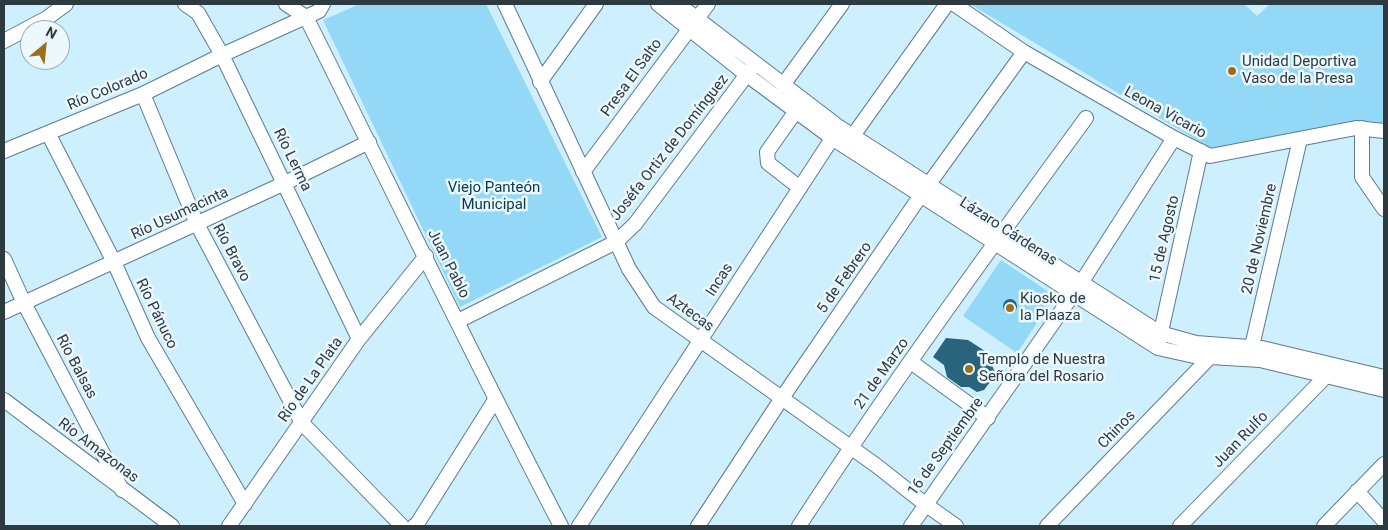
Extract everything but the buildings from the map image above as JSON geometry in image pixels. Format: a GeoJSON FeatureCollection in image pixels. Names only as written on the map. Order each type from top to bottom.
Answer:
{"type":"FeatureCollection","features":[{"type":"Feature","properties":{"kind":"street"},"geometry":{"type":"LineString","coordinates":[[4,42],[47,18],[66,4]]}},
{"type":"Feature","properties":{"kind":"street","name":"Río Lerma"},"geometry":{"type":"LineString","coordinates":[[185,4],[198,13],[222,54],[360,339]]}},
{"type":"Feature","properties":{"kind":"street"},"geometry":{"type":"LineString","coordinates":[[286,4],[306,17]]}},
{"type":"Feature","properties":{"kind":"street","name":"Río Colorado"},"geometry":{"type":"LineString","coordinates":[[4,151],[143,94],[222,54],[319,11],[323,4]]}},
{"type":"Feature","properties":{"kind":"street"},"geometry":{"type":"LineString","coordinates":[[540,82],[596,4]]}},
{"type":"Feature","properties":{"kind":"street","name":"Lázaro Cárdenas"},"geometry":{"type":"LineString","coordinates":[[658,4],[693,23],[751,69],[796,111],[849,141],[1077,288],[1160,334],[1196,344],[1218,345],[1250,353],[1260,360],[1384,390]]}},
{"type":"Feature","properties":{"kind":"street","name":"Lázaro Cárdenas"},"geometry":{"type":"LineString","coordinates":[[678,4],[693,23]]}},
{"type":"Feature","properties":{"kind":"street","name":"Presa El Salto"},"geometry":{"type":"LineString","coordinates":[[583,172],[708,4]]}},
{"type":"Feature","properties":{"kind":"street"},"geometry":{"type":"LineString","coordinates":[[782,85],[842,4]]}},
{"type":"Feature","properties":{"kind":"street"},"geometry":{"type":"LineString","coordinates":[[849,141],[947,4]]}},
{"type":"Feature","properties":{"kind":"street","name":"Leona Vicario"},"geometry":{"type":"LineString","coordinates":[[954,4],[1024,52],[1174,138],[1210,156],[1356,128],[1384,131]]}},
{"type":"Feature","properties":{"kind":"street","name":"Aztecas"},"geometry":{"type":"LineString","coordinates":[[506,5],[540,82],[629,269],[654,307],[851,446],[956,526]]}},
{"type":"Feature","properties":{"kind":"street","name":"Juan Pablo"},"geometry":{"type":"LineString","coordinates":[[306,17],[426,256],[495,400],[561,526]]}},
{"type":"Feature","properties":{"kind":"street","name":"5 de Febrero"},"geometry":{"type":"LineString","coordinates":[[698,526],[782,398],[925,190],[1024,52]]}},
{"type":"Feature","properties":{"kind":"street","name":"Lázaro Cárdenas"},"geometry":{"type":"LineString","coordinates":[[751,69],[782,85],[836,133]]}},
{"type":"Feature","properties":{"kind":"street","name":"Joséfa Ortiz de Domínguez"},"geometry":{"type":"LineString","coordinates":[[458,321],[616,242],[634,224],[751,69]]}},
{"type":"Feature","properties":{"kind":"street","name":"Río Bravo"},"geometry":{"type":"LineString","coordinates":[[143,94],[197,224],[302,423],[402,526]]}},
{"type":"Feature","properties":{"kind":"street"},"geometry":{"type":"LineString","coordinates":[[796,111],[768,152],[768,163],[800,188]]}},
{"type":"Feature","properties":{"kind":"street","name":"21 de Marzo"},"geometry":{"type":"LineString","coordinates":[[799,526],[851,446],[1086,118]]}},
{"type":"Feature","properties":{"kind":"street"},"geometry":{"type":"LineString","coordinates":[[1362,128],[1362,177],[1384,209]]}},
{"type":"Feature","properties":{"kind":"street","name":"Río Pánuco"},"geometry":{"type":"LineString","coordinates":[[48,133],[114,262],[148,338],[245,504]]}},
{"type":"Feature","properties":{"kind":"street","name":"Incas"},"geometry":{"type":"LineString","coordinates":[[579,526],[836,133]]}},
{"type":"Feature","properties":{"kind":"street","name":"16 de Septiembre"},"geometry":{"type":"LineString","coordinates":[[911,526],[1077,288],[1174,138]]}},
{"type":"Feature","properties":{"kind":"street","name":"20 de Noviembre"},"geometry":{"type":"LineString","coordinates":[[1250,353],[1300,139]]}},
{"type":"Feature","properties":{"kind":"street","name":"Río Usumacinta"},"geometry":{"type":"LineString","coordinates":[[4,312],[197,224],[369,142]]}},
{"type":"Feature","properties":{"kind":"street","name":"15 de Agosto"},"geometry":{"type":"LineString","coordinates":[[1158,348],[1201,151]]}},
{"type":"Feature","properties":{"kind":"street","name":"Río de La Plata"},"geometry":{"type":"LineString","coordinates":[[229,526],[360,339],[426,256]]}},
{"type":"Feature","properties":{"kind":"street","name":"Río Balsas"},"geometry":{"type":"LineString","coordinates":[[4,258],[24,303],[122,490]]}},
{"type":"Feature","properties":{"kind":"street","name":"Lázaro Cárdenas"},"geometry":{"type":"LineString","coordinates":[[1077,288],[1158,348],[1194,356],[1210,357],[1250,353],[1262,348],[1384,377]]}},
{"type":"Feature","properties":{"kind":"street","name":"Chinos"},"geometry":{"type":"LineString","coordinates":[[1047,526],[1210,357],[1218,345]]}},
{"type":"Feature","properties":{"kind":"street"},"geometry":{"type":"LineString","coordinates":[[911,362],[988,418]]}},
{"type":"Feature","properties":{"kind":"street","name":"Juan Rulfo"},"geometry":{"type":"LineString","coordinates":[[1180,526],[1335,366]]}},
{"type":"Feature","properties":{"kind":"street","name":"Río Amazonas"},"geometry":{"type":"LineString","coordinates":[[4,400],[172,526]]}},
{"type":"Feature","properties":{"kind":"street"},"geometry":{"type":"LineString","coordinates":[[414,526],[495,400]]}},
{"type":"Feature","properties":{"kind":"street"},"geometry":{"type":"LineString","coordinates":[[1324,526],[1384,464]]}},
{"type":"Feature","properties":{"kind":"street"},"geometry":{"type":"LineString","coordinates":[[1357,491],[1384,521]]}},
{"type":"Feature","properties":{"kind":"green space","name":"Viejo Panteón Municipal"},"geometry":{"type":"Polygon","coordinates":[[[360,4],[486,4],[602,237],[460,307],[323,20],[360,4]]]}},
{"type":"Feature","properties":{"kind":"green space","name":"Unidad Deportiva Vaso de la Presa"},"geometry":{"type":"Polygon","coordinates":[[[970,4],[1244,4],[1257,16],[1270,4],[1384,4],[1384,127],[1213,150],[970,4]]]}},
{"type":"Feature","properties":{"kind":"green space"},"geometry":{"type":"Polygon","coordinates":[[[1001,260],[1055,296],[1017,353],[963,316],[1001,260]]]}},
{"type":"Feature","properties":{"kind":"place","name":"Unidad Deportiva Vaso de la Presa"},"geometry":{"type":"Point","coordinates":[1232,71]}},
{"type":"Feature","properties":{"kind":"place","name":"Kiosko de la Plaaza"},"geometry":{"type":"Point","coordinates":[1010,308]}},
{"type":"Feature","properties":{"kind":"place","name":"Templo de Nuestra Señora del Rosario"},"geometry":{"type":"Point","coordinates":[969,369]}}]}
